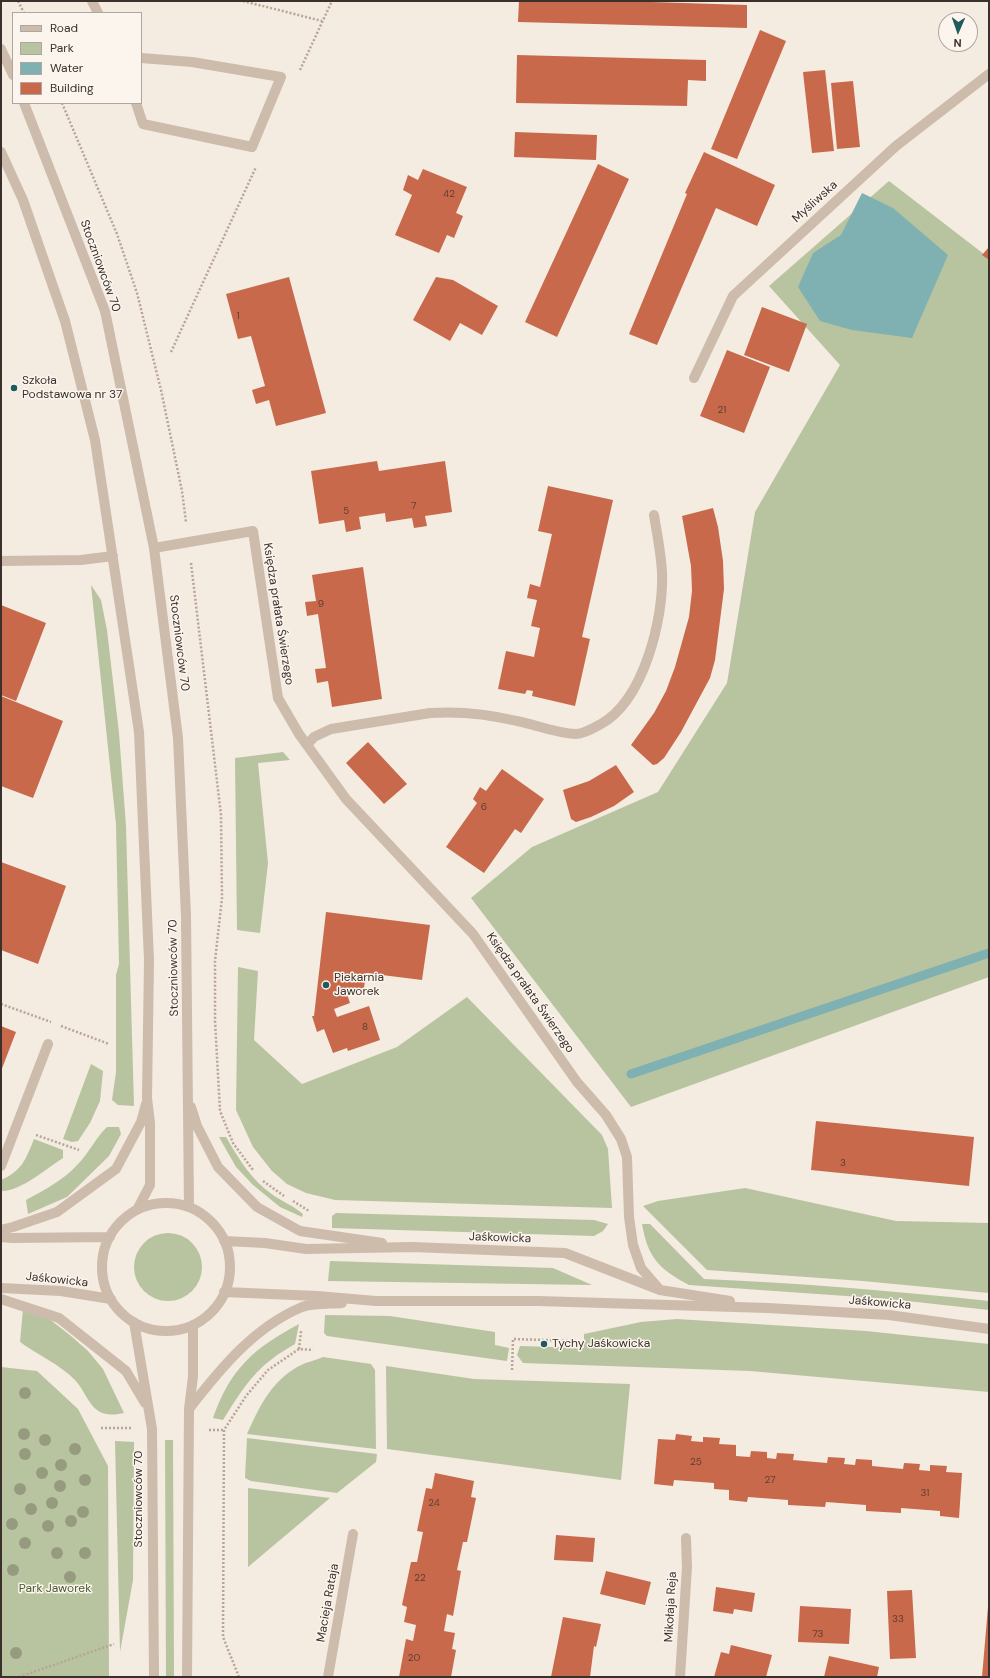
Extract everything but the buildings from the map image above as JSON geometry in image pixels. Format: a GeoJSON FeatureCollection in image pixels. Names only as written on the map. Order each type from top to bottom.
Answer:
{"type":"FeatureCollection","features":[{"type":"Feature","properties":{"kind":"street"},"geometry":{"type":"LineString","coordinates":[[92,1],[98,12]]}},
{"type":"Feature","properties":{"kind":"street"},"geometry":{"type":"LineString","coordinates":[[1,49],[12,73]]}},
{"type":"Feature","properties":{"kind":"street"},"geometry":{"type":"LineString","coordinates":[[136,104],[143,124],[252,147],[281,77],[192,62],[142,58]]}},
{"type":"Feature","properties":{"kind":"street","name":"Myśliwska"},"geometry":{"type":"LineString","coordinates":[[694,378],[733,296],[896,146],[989,74]]}},
{"type":"Feature","properties":{"kind":"street","name":"Stoczniowców 70"},"geometry":{"type":"LineString","coordinates":[[24,104],[105,311],[154,548],[178,738],[186,916],[189,1207]]}},
{"type":"Feature","properties":{"kind":"street","name":"Stoczniowców 70"},"geometry":{"type":"LineString","coordinates":[[1,152],[22,200],[66,321],[95,440],[139,732],[149,960],[148,1098],[150,1122],[150,1185],[138,1210]]}},
{"type":"Feature","properties":{"kind":"street"},"geometry":{"type":"LineString","coordinates":[[307,745],[314,737],[331,729],[430,713],[445,712],[476,714],[516,721],[553,731],[578,734],[610,719],[632,693],[643,670],[658,619],[662,572],[654,515]]}},
{"type":"Feature","properties":{"kind":"street","name":"Księdza prałata Świerzego"},"geometry":{"type":"LineString","coordinates":[[154,548],[253,531],[278,698],[307,745],[346,798],[472,934],[577,1082],[606,1115],[621,1139],[627,1157],[629,1217],[633,1245],[642,1268],[660,1290]]}},
{"type":"Feature","properties":{"kind":"street"},"geometry":{"type":"LineString","coordinates":[[1,561],[81,560],[113,556]]}},
{"type":"Feature","properties":{"kind":"street"},"geometry":{"type":"LineString","coordinates":[[1,1166],[48,1044]]}},
{"type":"Feature","properties":{"kind":"street"},"geometry":{"type":"LineString","coordinates":[[1,1230],[13,1228],[57,1212],[116,1169],[141,1122],[148,1098]]}},
{"type":"Feature","properties":{"kind":"street"},"geometry":{"type":"LineString","coordinates":[[188,1099],[197,1126],[218,1167],[257,1207],[300,1231],[412,1247]]}},
{"type":"Feature","properties":{"kind":"street"},"geometry":{"type":"LineString","coordinates":[[172,1203],[189,1207],[203,1215],[216,1226],[224,1241],[230,1258],[230,1275],[217,1306],[207,1317],[193,1325],[173,1331],[153,1330],[134,1322],[121,1312],[111,1299],[103,1279],[103,1258],[110,1237],[122,1221],[138,1210],[154,1204],[172,1203]]}},
{"type":"Feature","properties":{"kind":"street"},"geometry":{"type":"LineString","coordinates":[[1,1237],[110,1237]]}},
{"type":"Feature","properties":{"kind":"street","name":"Jaśkowicka"},"geometry":{"type":"LineString","coordinates":[[224,1241],[265,1243],[321,1250],[412,1247],[565,1253],[660,1290],[768,1308]]}},
{"type":"Feature","properties":{"kind":"street","name":"Jaśkowicka"},"geometry":{"type":"LineString","coordinates":[[1,1288],[61,1291],[111,1299]]}},
{"type":"Feature","properties":{"kind":"street","name":"Jaśkowicka"},"geometry":{"type":"LineString","coordinates":[[224,1292],[317,1296],[376,1301],[538,1301],[768,1308],[889,1316],[989,1329]]}},
{"type":"Feature","properties":{"kind":"street"},"geometry":{"type":"LineString","coordinates":[[1,1299],[59,1318],[126,1371],[149,1410]]}},
{"type":"Feature","properties":{"kind":"street"},"geometry":{"type":"LineString","coordinates":[[189,1409],[234,1355],[270,1325],[303,1307],[316,1304],[376,1301]]}},
{"type":"Feature","properties":{"kind":"street","name":"Stoczniowców 70"},"geometry":{"type":"LineString","coordinates":[[134,1322],[152,1429],[154,1677]]}},
{"type":"Feature","properties":{"kind":"street"},"geometry":{"type":"LineString","coordinates":[[187,1677],[189,1409],[193,1376],[193,1325]]}},
{"type":"Feature","properties":{"kind":"street","name":"Macieja Rataja"},"geometry":{"type":"LineString","coordinates":[[328,1677],[353,1534]]}},
{"type":"Feature","properties":{"kind":"street","name":"Mikołaja Reja"},"geometry":{"type":"LineString","coordinates":[[680,1677],[687,1567],[686,1538]]}},
{"type":"Feature","properties":{"kind":"path"},"geometry":{"type":"LineString","coordinates":[[18,1],[24,12]]}},
{"type":"Feature","properties":{"kind":"path"},"geometry":{"type":"LineString","coordinates":[[243,1],[322,21]]}},
{"type":"Feature","properties":{"kind":"path"},"geometry":{"type":"LineString","coordinates":[[299,71],[332,1]]}},
{"type":"Feature","properties":{"kind":"path"},"geometry":{"type":"LineString","coordinates":[[62,104],[117,234],[137,293],[161,390],[182,491],[199,621],[221,815],[222,898],[215,961],[215,1021],[220,1111],[233,1143],[254,1172]]}},
{"type":"Feature","properties":{"kind":"path"},"geometry":{"type":"LineString","coordinates":[[171,352],[257,165]]}},
{"type":"Feature","properties":{"kind":"path"},"geometry":{"type":"LineString","coordinates":[[16,1127],[79,1150]]}},
{"type":"Feature","properties":{"kind":"path"},"geometry":{"type":"LineString","coordinates":[[258,1177],[283,1196],[309,1209],[308,1217]]}},
{"type":"Feature","properties":{"kind":"path"},"geometry":{"type":"LineString","coordinates":[[299,1349],[302,1328]]}},
{"type":"Feature","properties":{"kind":"path"},"geometry":{"type":"LineString","coordinates":[[512,1370],[513,1339],[576,1341]]}},
{"type":"Feature","properties":{"kind":"path"},"geometry":{"type":"LineString","coordinates":[[239,1677],[223,1636],[224,1430],[246,1396],[268,1370],[299,1349],[313,1350]]}},
{"type":"Feature","properties":{"kind":"path"},"geometry":{"type":"LineString","coordinates":[[19,1677],[114,1644]]}},
{"type":"Feature","properties":{"kind":"green space"},"geometry":{"type":"Polygon","coordinates":[[[889,181],[989,258],[989,977],[631,1107],[471,898],[532,847],[658,792],[727,683],[755,512],[840,365],[769,286],[889,181]]]}},
{"type":"Feature","properties":{"kind":"green space"},"geometry":{"type":"Polygon","coordinates":[[[91,585],[101,600],[107,630],[119,733],[126,826],[134,1106],[118,1105],[112,1100],[116,1072],[116,975],[119,964],[116,824],[91,585]]]}},
{"type":"Feature","properties":{"kind":"green space"},"geometry":{"type":"Polygon","coordinates":[[[283,752],[290,760],[258,763],[268,863],[260,933],[237,930],[235,758],[283,752]]]}},
{"type":"Feature","properties":{"kind":"green space"},"geometry":{"type":"Polygon","coordinates":[[[238,967],[258,971],[254,1040],[302,1084],[397,1047],[467,997],[602,1135],[608,1149],[612,1208],[335,1200],[306,1193],[287,1184],[272,1171],[253,1147],[236,1110],[238,967]]]}},
{"type":"Feature","properties":{"kind":"green space"},"geometry":{"type":"Polygon","coordinates":[[[91,1064],[103,1071],[100,1101],[90,1123],[78,1141],[72,1142],[63,1139],[91,1064]]]}},
{"type":"Feature","properties":{"kind":"green space"},"geometry":{"type":"Polygon","coordinates":[[[107,1127],[119,1127],[121,1134],[109,1156],[67,1197],[28,1214],[26,1200],[54,1184],[72,1170],[82,1160],[99,1135],[107,1127]]]}},
{"type":"Feature","properties":{"kind":"green space"},"geometry":{"type":"Polygon","coordinates":[[[219,1137],[226,1137],[241,1161],[258,1183],[273,1195],[300,1211],[303,1214],[302,1217],[280,1207],[253,1185],[236,1167],[219,1137]]]}},
{"type":"Feature","properties":{"kind":"green space"},"geometry":{"type":"Polygon","coordinates":[[[34,1139],[63,1150],[63,1158],[25,1184],[16,1188],[1,1191],[1,1180],[14,1173],[19,1168],[34,1139]]]}},
{"type":"Feature","properties":{"kind":"green space"},"geometry":{"type":"Polygon","coordinates":[[[745,1188],[896,1221],[989,1223],[989,1293],[863,1281],[707,1270],[643,1206],[658,1201],[745,1188]]]}},
{"type":"Feature","properties":{"kind":"green space"},"geometry":{"type":"Polygon","coordinates":[[[336,1213],[594,1220],[608,1224],[603,1231],[594,1236],[332,1228],[332,1216],[336,1213]]]}},
{"type":"Feature","properties":{"kind":"green space"},"geometry":{"type":"Polygon","coordinates":[[[642,1224],[650,1224],[704,1279],[847,1288],[989,1301],[989,1310],[889,1299],[689,1285],[670,1274],[656,1261],[648,1246],[642,1224]]]}},
{"type":"Feature","properties":{"kind":"green space"},"geometry":{"type":"Polygon","coordinates":[[[168,1233],[181,1236],[192,1243],[199,1254],[202,1267],[199,1280],[192,1291],[181,1298],[168,1301],[155,1298],[144,1291],[137,1280],[134,1267],[137,1254],[144,1243],[155,1236],[168,1233]]]}},
{"type":"Feature","properties":{"kind":"green space"},"geometry":{"type":"Polygon","coordinates":[[[330,1261],[553,1268],[592,1285],[328,1281],[330,1261]]]}},
{"type":"Feature","properties":{"kind":"green space"},"geometry":{"type":"Polygon","coordinates":[[[23,1309],[48,1318],[88,1351],[103,1369],[124,1413],[103,1413],[94,1408],[78,1383],[69,1374],[20,1342],[23,1309]]]}},
{"type":"Feature","properties":{"kind":"green space"},"geometry":{"type":"Polygon","coordinates":[[[325,1315],[390,1316],[495,1332],[495,1345],[509,1348],[507,1361],[327,1336],[324,1333],[325,1315]]]}},
{"type":"Feature","properties":{"kind":"green space"},"geometry":{"type":"Polygon","coordinates":[[[677,1319],[866,1331],[989,1344],[989,1392],[750,1371],[523,1363],[517,1355],[520,1346],[584,1348],[584,1334],[641,1322],[677,1319]]]}},
{"type":"Feature","properties":{"kind":"green space"},"geometry":{"type":"Polygon","coordinates":[[[299,1324],[295,1344],[280,1353],[257,1372],[244,1387],[223,1420],[213,1418],[227,1386],[236,1373],[256,1351],[299,1324]]]}},
{"type":"Feature","properties":{"kind":"green space"},"geometry":{"type":"Polygon","coordinates":[[[323,1357],[371,1364],[375,1370],[376,1449],[247,1434],[261,1406],[278,1382],[297,1367],[323,1357]]]}},
{"type":"Feature","properties":{"kind":"green space"},"geometry":{"type":"Polygon","coordinates":[[[386,1366],[474,1379],[630,1384],[621,1480],[387,1449],[386,1366]]]}},
{"type":"Feature","properties":{"kind":"green space","name":"Park Jaworek"},"geometry":{"type":"Polygon","coordinates":[[[1,1367],[37,1371],[78,1409],[108,1466],[109,1677],[1,1677],[1,1367]]]}},
{"type":"Feature","properties":{"kind":"green space"},"geometry":{"type":"Polygon","coordinates":[[[247,1438],[377,1454],[376,1462],[337,1493],[251,1481],[245,1478],[247,1438]]]}},
{"type":"Feature","properties":{"kind":"green space"},"geometry":{"type":"Polygon","coordinates":[[[165,1440],[173,1440],[174,1677],[166,1677],[165,1440]]]}},
{"type":"Feature","properties":{"kind":"green space"},"geometry":{"type":"Polygon","coordinates":[[[115,1441],[134,1442],[133,1580],[120,1652],[115,1441]]]}},
{"type":"Feature","properties":{"kind":"green space"},"geometry":{"type":"Polygon","coordinates":[[[248,1488],[330,1498],[248,1567],[248,1488]]]}},
{"type":"Feature","properties":{"kind":"water"},"geometry":{"type":"Polygon","coordinates":[[[862,193],[893,208],[948,255],[912,338],[852,330],[820,321],[798,287],[813,253],[841,235],[862,193]]]}},
{"type":"Feature","properties":{"kind":"waterway"},"geometry":{"type":"LineString","coordinates":[[631,1074],[989,953]]}},
{"type":"Feature","properties":{"kind":"place","name":"Szkoła Podstawowa nr 37"},"geometry":{"type":"Point","coordinates":[14,388]}},
{"type":"Feature","properties":{"kind":"place","name":"Piekarnia Jaworek"},"geometry":{"type":"Point","coordinates":[326,985]}},
{"type":"Feature","properties":{"kind":"place","name":"Tychy Jaśkowicka"},"geometry":{"type":"Point","coordinates":[544,1344]}}]}
